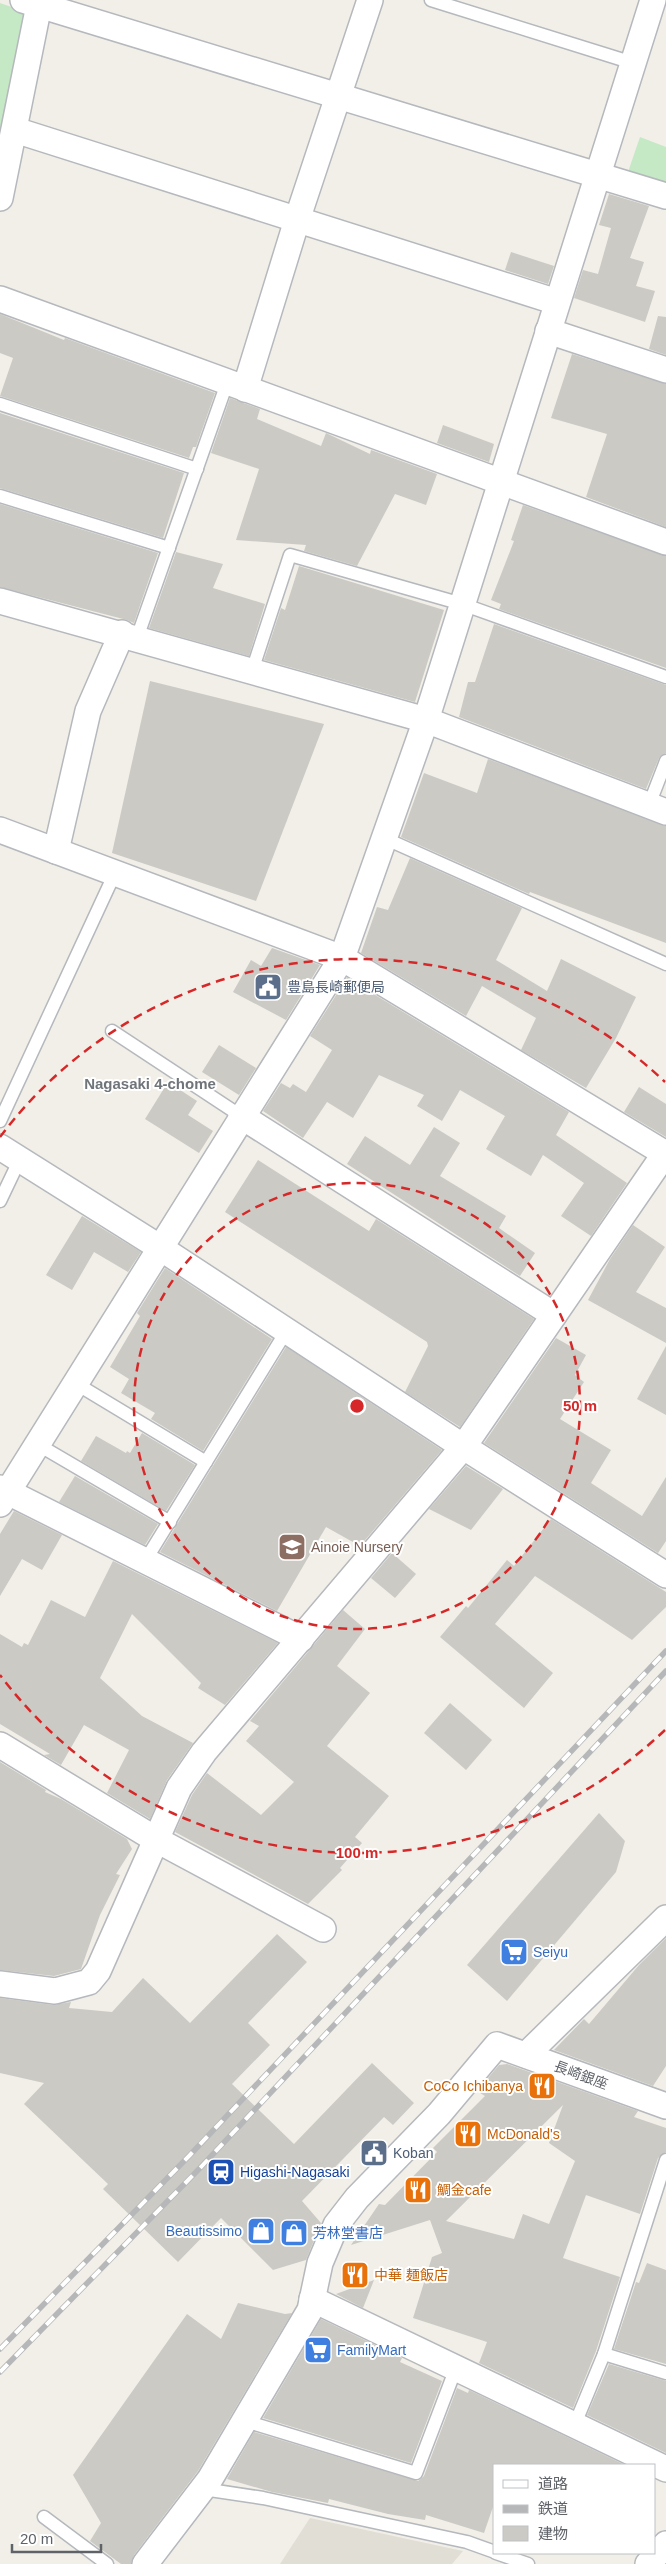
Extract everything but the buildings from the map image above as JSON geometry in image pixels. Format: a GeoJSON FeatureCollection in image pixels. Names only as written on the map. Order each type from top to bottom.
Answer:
{"type":"FeatureCollection","features":[{"type":"Feature","properties":{"kind":"street"},"geometry":{"type":"LineString","coordinates":[[236,386],[297,220],[370,0]]}},
{"type":"Feature","properties":{"kind":"street"},"geometry":{"type":"LineString","coordinates":[[301,1639],[145,1561],[2,1495],[37,1444],[241,1116],[342,958],[426,720],[653,0]]}},
{"type":"Feature","properties":{"kind":"street"},"geometry":{"type":"LineString","coordinates":[[0,198],[15,130],[34,2],[666,196]]}},
{"type":"Feature","properties":{"kind":"street"},"geometry":{"type":"LineString","coordinates":[[15,130],[557,302]]}},
{"type":"Feature","properties":{"kind":"street"},"geometry":{"type":"LineString","coordinates":[[0,299],[666,542]]}},
{"type":"Feature","properties":{"kind":"street"},"geometry":{"type":"LineString","coordinates":[[548,331],[666,370]]}},
{"type":"Feature","properties":{"kind":"street"},"geometry":{"type":"LineString","coordinates":[[0,601],[426,720],[657,808]]}},
{"type":"Feature","properties":{"kind":"street"},"geometry":{"type":"LineString","coordinates":[[56,851],[88,711],[130,636]]}},
{"type":"Feature","properties":{"kind":"street"},"geometry":{"type":"LineString","coordinates":[[0,1984],[55,1991],[89,1982],[98,1971],[179,1788],[204,1752],[464,1446],[666,1153],[342,958],[56,851],[1,834]]}},
{"type":"Feature","properties":{"kind":"street"},"geometry":{"type":"LineString","coordinates":[[241,1116],[554,1315]]}},
{"type":"Feature","properties":{"kind":"street"},"geometry":{"type":"LineString","coordinates":[[10,1153],[159,1247],[464,1446],[664,1568]]}},
{"type":"Feature","properties":{"kind":"street"},"geometry":{"type":"LineString","coordinates":[[0,1745],[155,1839],[323,1930]]}},
{"type":"Feature","properties":{"kind":"street"},"geometry":{"type":"LineString","coordinates":[[526,2055],[666,1918]]}},
{"type":"Feature","properties":{"kind":"street","name":"長崎銀座"},"geometry":{"type":"LineString","coordinates":[[312,2298],[320,2263],[336,2225],[357,2198],[439,2114],[497,2045],[666,2106]]}},
{"type":"Feature","properties":{"kind":"street"},"geometry":{"type":"LineString","coordinates":[[145,2564],[203,2489],[310,2310],[312,2298],[656,2464]]}},
{"type":"Feature","properties":{"kind":"street"},"geometry":{"type":"LineString","coordinates":[[648,2564],[666,2544]]}},
{"type":"Feature","properties":{"kind":"lane"},"geometry":{"type":"LineString","coordinates":[[431,0],[633,62]]}},
{"type":"Feature","properties":{"kind":"lane"},"geometry":{"type":"LineString","coordinates":[[130,636],[169,548],[197,469],[236,386]]}},
{"type":"Feature","properties":{"kind":"lane"},"geometry":{"type":"LineString","coordinates":[[0,404],[197,469]]}},
{"type":"Feature","properties":{"kind":"lane"},"geometry":{"type":"LineString","coordinates":[[0,496],[169,548]]}},
{"type":"Feature","properties":{"kind":"lane"},"geometry":{"type":"LineString","coordinates":[[252,671],[290,555],[462,604],[666,678]]}},
{"type":"Feature","properties":{"kind":"lane"},"geometry":{"type":"LineString","coordinates":[[657,808],[666,762]]}},
{"type":"Feature","properties":{"kind":"lane"},"geometry":{"type":"LineString","coordinates":[[384,838],[666,964]]}},
{"type":"Feature","properties":{"kind":"lane"},"geometry":{"type":"LineString","coordinates":[[0,1122],[115,873]]}},
{"type":"Feature","properties":{"kind":"lane"},"geometry":{"type":"LineString","coordinates":[[112,1031],[241,1116]]}},
{"type":"Feature","properties":{"kind":"lane"},"geometry":{"type":"LineString","coordinates":[[0,1201],[10,1153]]}},
{"type":"Feature","properties":{"kind":"lane"},"geometry":{"type":"LineString","coordinates":[[145,1561],[287,1330]]}},
{"type":"Feature","properties":{"kind":"lane"},"geometry":{"type":"LineString","coordinates":[[75,1383],[206,1462]]}},
{"type":"Feature","properties":{"kind":"lane"},"geometry":{"type":"LineString","coordinates":[[37,1444],[170,1522]]}},
{"type":"Feature","properties":{"kind":"lane"},"geometry":{"type":"LineString","coordinates":[[575,2424],[604,2354],[666,2160]]}},
{"type":"Feature","properties":{"kind":"lane"},"geometry":{"type":"LineString","coordinates":[[604,2354],[666,2373]]}},
{"type":"Feature","properties":{"kind":"lane"},"geometry":{"type":"LineString","coordinates":[[244,2421],[416,2473],[456,2368]]}},
{"type":"Feature","properties":{"kind":"lane"},"geometry":{"type":"LineString","coordinates":[[203,2489],[263,2498],[467,2542],[493,2551]]}},
{"type":"Feature","properties":{"kind":"lane"},"geometry":{"type":"LineString","coordinates":[[44,2517],[108,2564]]}},
{"type":"Feature","properties":{"kind":"lane"},"geometry":{"type":"LineString","coordinates":[[500,2554],[528,2564]]}},
{"type":"Feature","properties":{"kind":"shaded area"},"geometry":{"type":"Polygon","coordinates":[[[310,2518],[463,2551],[452,2564],[280,2564],[310,2518]]]}},
{"type":"Feature","properties":{"kind":"green space"},"geometry":{"type":"Polygon","coordinates":[[[0,3],[23,11],[27,19],[0,129],[0,3]]]}},
{"type":"Feature","properties":{"kind":"green space"},"geometry":{"type":"Polygon","coordinates":[[[640,137],[666,147],[666,184],[627,175],[640,137]]]}},
{"type":"Feature","properties":{"kind":"railway"},"geometry":{"type":"LineString","coordinates":[[0,2349],[190,2155],[666,1651]]}},
{"type":"Feature","properties":{"kind":"railway"},"geometry":{"type":"LineString","coordinates":[[0,2372],[200,2168],[666,1671]]}},
{"type":"Feature","properties":{"kind":"place","name":"豊島長崎郵便局"},"geometry":{"type":"Point","coordinates":[268,987]}},
{"type":"Feature","properties":{"kind":"place","name":"Ainoie Nursery"},"geometry":{"type":"Point","coordinates":[292,1547]}},
{"type":"Feature","properties":{"kind":"place","name":"Seiyu"},"geometry":{"type":"Point","coordinates":[514,1952]}},
{"type":"Feature","properties":{"kind":"place","name":"CoCo Ichibanya"},"geometry":{"type":"Point","coordinates":[542,2086]}},
{"type":"Feature","properties":{"kind":"place","name":"McDonald's"},"geometry":{"type":"Point","coordinates":[468,2134]}},
{"type":"Feature","properties":{"kind":"place","name":"Koban"},"geometry":{"type":"Point","coordinates":[374,2153]}},
{"type":"Feature","properties":{"kind":"place","name":"Higashi-Nagasaki"},"geometry":{"type":"Point","coordinates":[221,2172]}},
{"type":"Feature","properties":{"kind":"place","name":"鯛金cafe"},"geometry":{"type":"Point","coordinates":[418,2190]}},
{"type":"Feature","properties":{"kind":"place","name":"Beautissimo"},"geometry":{"type":"Point","coordinates":[261,2231]}},
{"type":"Feature","properties":{"kind":"place","name":"芳林堂書店"},"geometry":{"type":"Point","coordinates":[294,2233]}},
{"type":"Feature","properties":{"kind":"place","name":"中華 麺飯店"},"geometry":{"type":"Point","coordinates":[355,2275]}},
{"type":"Feature","properties":{"kind":"place","name":"FamilyMart"},"geometry":{"type":"Point","coordinates":[318,2350]}},
{"type":"Feature","properties":{"kind":"district","name":"Nagasaki 4-chome"},"geometry":{"type":"Point","coordinates":[150,1083]}}]}
